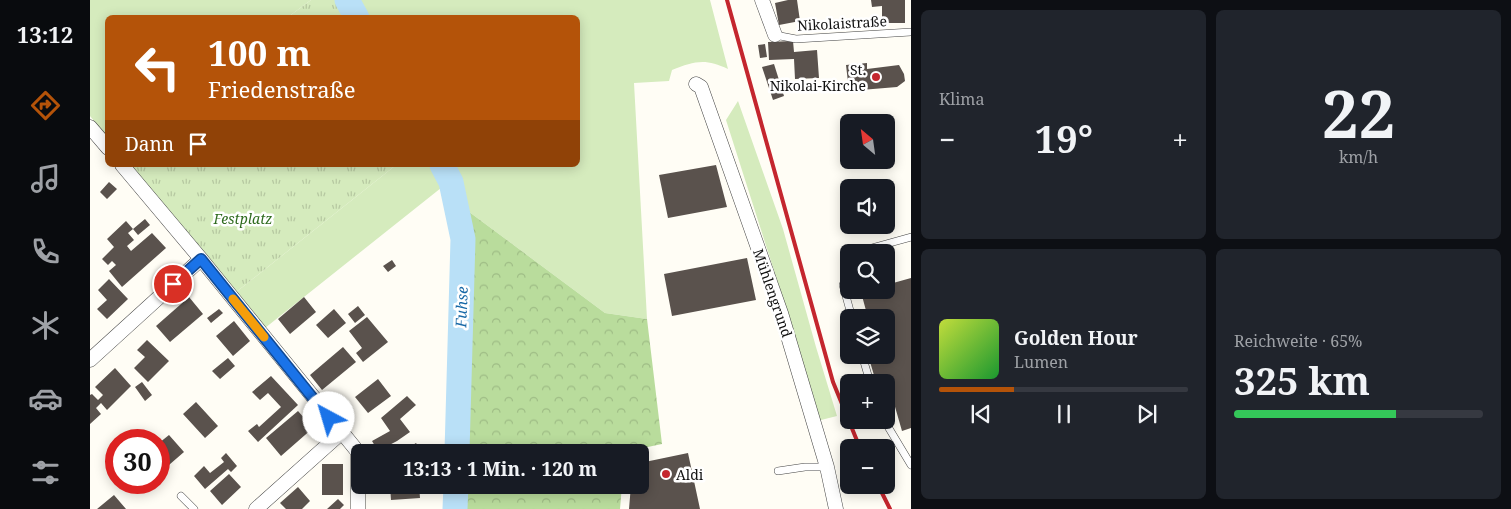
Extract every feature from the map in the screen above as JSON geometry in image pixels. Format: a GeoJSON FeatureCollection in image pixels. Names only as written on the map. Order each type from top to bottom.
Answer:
{"type":"FeatureCollection","features":[{"type":"Feature","properties":{"kind":"street"},"geometry":{"type":"LineString","coordinates":[[762,0],[775,35]]}},
{"type":"Feature","properties":{"kind":"street","name":"Mühlengrund"},"geometry":{"type":"LineString","coordinates":[[696,84],[701,86],[781,313],[826,467],[836,509]]}},
{"type":"Feature","properties":{"kind":"street"},"geometry":{"type":"LineString","coordinates":[[90,127],[105,144]]}},
{"type":"Feature","properties":{"kind":"street"},"geometry":{"type":"LineString","coordinates":[[124,167],[358,452],[358,509]]}},
{"type":"Feature","properties":{"kind":"street"},"geometry":{"type":"LineString","coordinates":[[90,360],[201,259]]}},
{"type":"Feature","properties":{"kind":"street"},"geometry":{"type":"LineString","coordinates":[[256,509],[341,432]]}},
{"type":"Feature","properties":{"kind":"lane","name":"Nikolaistraße"},"geometry":{"type":"LineString","coordinates":[[775,35],[796,39],[911,32]]}},
{"type":"Feature","properties":{"kind":"lane"},"geometry":{"type":"LineString","coordinates":[[886,244],[911,237]]}},
{"type":"Feature","properties":{"kind":"lane"},"geometry":{"type":"LineString","coordinates":[[889,429],[911,465]]}},
{"type":"Feature","properties":{"kind":"lane"},"geometry":{"type":"LineString","coordinates":[[778,471],[804,466],[826,467]]}},
{"type":"Feature","properties":{"kind":"lane"},"geometry":{"type":"LineString","coordinates":[[181,496],[194,509]]}},
{"type":"Feature","properties":{"kind":"green space"},"geometry":{"type":"Polygon","coordinates":[[[90,0],[311,0],[291,15],[105,15],[105,135],[90,116],[90,0]]]}},
{"type":"Feature","properties":{"kind":"green space"},"geometry":{"type":"Polygon","coordinates":[[[311,0],[337,0],[346,15],[291,15],[311,0]]]}},
{"type":"Feature","properties":{"kind":"green space"},"geometry":{"type":"Polygon","coordinates":[[[337,0],[710,0],[728,69],[713,63],[700,62],[687,64],[672,70],[669,81],[634,83],[647,319],[605,313],[449,197],[446,184],[265,328],[235,293],[393,167],[580,167],[580,15],[346,15],[337,0]]]}},
{"type":"Feature","properties":{"kind":"green space"},"geometry":{"type":"Polygon","coordinates":[[[738,101],[783,229],[837,416],[817,421],[791,324],[726,120],[738,101]]]}},
{"type":"Feature","properties":{"kind":"green space","name":"Festplatz"},"geometry":{"type":"Polygon","coordinates":[[[132,167],[393,167],[235,293],[132,167]]]}},
{"type":"Feature","properties":{"kind":"green space"},"geometry":{"type":"Polygon","coordinates":[[[449,197],[605,313],[647,319],[662,444],[649,447],[649,444],[452,444],[457,237],[449,197]]]}},
{"type":"Feature","properties":{"kind":"green space"},"geometry":{"type":"Polygon","coordinates":[[[451,494],[621,494],[620,509],[450,509],[451,494]]]}},
{"type":"Feature","properties":{"kind":"building"},"geometry":{"type":"Polygon","coordinates":[[[797,0],[800,21],[779,25],[775,3],[797,0]]]}},
{"type":"Feature","properties":{"kind":"building"},"geometry":{"type":"Polygon","coordinates":[[[871,0],[905,0],[905,23],[882,23],[882,6],[872,7],[871,0]]]}},
{"type":"Feature","properties":{"kind":"building"},"geometry":{"type":"Polygon","coordinates":[[[793,41],[794,52],[817,50],[819,78],[795,79],[794,59],[769,60],[768,42],[793,41]]]}},
{"type":"Feature","properties":{"kind":"building"},"geometry":{"type":"Polygon","coordinates":[[[765,44],[767,57],[760,58],[758,45],[765,44]]]}},
{"type":"Feature","properties":{"kind":"building","name":"St. Nikolai-Kirche"},"geometry":{"type":"Polygon","coordinates":[[[867,63],[867,69],[899,65],[904,74],[905,81],[897,87],[849,91],[846,65],[867,63]]]}},
{"type":"Feature","properties":{"kind":"building"},"geometry":{"type":"Polygon","coordinates":[[[774,64],[784,96],[773,100],[762,67],[774,64]]]}},
{"type":"Feature","properties":{"kind":"building"},"geometry":{"type":"Polygon","coordinates":[[[716,165],[727,207],[668,218],[659,175],[716,165]]]}},
{"type":"Feature","properties":{"kind":"building"},"geometry":{"type":"Polygon","coordinates":[[[109,182],[117,189],[107,199],[100,192],[109,182]]]}},
{"type":"Feature","properties":{"kind":"building"},"geometry":{"type":"Polygon","coordinates":[[[145,219],[150,225],[138,235],[133,229],[145,219]]]}},
{"type":"Feature","properties":{"kind":"building"},"geometry":{"type":"Polygon","coordinates":[[[126,221],[133,229],[128,233],[134,240],[127,246],[131,251],[152,233],[166,248],[122,287],[109,271],[116,265],[112,261],[108,265],[102,259],[114,247],[107,239],[126,221]]]}},
{"type":"Feature","properties":{"kind":"building"},"geometry":{"type":"Polygon","coordinates":[[[747,258],[756,300],[672,316],[664,274],[747,258]]]}},
{"type":"Feature","properties":{"kind":"building"},"geometry":{"type":"Polygon","coordinates":[[[392,260],[396,266],[388,272],[383,266],[392,260]]]}},
{"type":"Feature","properties":{"kind":"building"},"geometry":{"type":"Polygon","coordinates":[[[911,278],[911,428],[902,431],[895,407],[895,374],[874,374],[871,364],[895,364],[895,309],[866,309],[863,299],[895,299],[895,282],[911,278]]]}},
{"type":"Feature","properties":{"kind":"building"},"geometry":{"type":"Polygon","coordinates":[[[109,279],[128,299],[107,319],[97,309],[107,300],[98,290],[109,279]]]}},
{"type":"Feature","properties":{"kind":"building"},"geometry":{"type":"Polygon","coordinates":[[[189,297],[203,314],[170,342],[156,326],[189,297]]]}},
{"type":"Feature","properties":{"kind":"building"},"geometry":{"type":"Polygon","coordinates":[[[304,297],[316,312],[290,334],[278,319],[304,297]]]}},
{"type":"Feature","properties":{"kind":"building"},"geometry":{"type":"Polygon","coordinates":[[[358,306],[365,315],[355,323],[348,314],[358,306]]]}},
{"type":"Feature","properties":{"kind":"building"},"geometry":{"type":"Polygon","coordinates":[[[219,309],[223,313],[211,323],[207,318],[219,309]]]}},
{"type":"Feature","properties":{"kind":"building"},"geometry":{"type":"Polygon","coordinates":[[[334,309],[346,323],[328,338],[316,325],[334,309]]]}},
{"type":"Feature","properties":{"kind":"building"},"geometry":{"type":"Polygon","coordinates":[[[367,317],[388,342],[363,362],[356,353],[362,348],[349,331],[367,317]]]}},
{"type":"Feature","properties":{"kind":"building"},"geometry":{"type":"Polygon","coordinates":[[[234,321],[250,341],[233,356],[216,336],[234,321]]]}},
{"type":"Feature","properties":{"kind":"building"},"geometry":{"type":"Polygon","coordinates":[[[147,340],[169,361],[148,382],[134,368],[145,357],[137,350],[147,340]]]}},
{"type":"Feature","properties":{"kind":"building"},"geometry":{"type":"Polygon","coordinates":[[[343,347],[356,362],[322,390],[310,375],[343,347]]]}},
{"type":"Feature","properties":{"kind":"building"},"geometry":{"type":"Polygon","coordinates":[[[228,358],[235,366],[220,379],[212,371],[228,358]]]}},
{"type":"Feature","properties":{"kind":"building"},"geometry":{"type":"Polygon","coordinates":[[[115,368],[131,386],[107,410],[101,403],[96,408],[101,414],[90,424],[90,395],[92,394],[98,400],[103,395],[95,387],[115,368]]]}},
{"type":"Feature","properties":{"kind":"building"},"geometry":{"type":"Polygon","coordinates":[[[271,376],[298,405],[258,442],[248,431],[257,424],[259,427],[281,407],[268,393],[260,400],[252,392],[271,376]]]}},
{"type":"Feature","properties":{"kind":"building"},"geometry":{"type":"Polygon","coordinates":[[[378,379],[391,396],[368,413],[355,397],[378,379]]]}},
{"type":"Feature","properties":{"kind":"building"},"geometry":{"type":"Polygon","coordinates":[[[142,382],[152,395],[145,401],[135,387],[142,382]]]}},
{"type":"Feature","properties":{"kind":"building"},"geometry":{"type":"Polygon","coordinates":[[[407,396],[416,405],[400,419],[410,432],[391,444],[374,444],[372,441],[390,431],[381,418],[407,396]]]}},
{"type":"Feature","properties":{"kind":"building"},"geometry":{"type":"Polygon","coordinates":[[[196,402],[218,426],[205,438],[183,414],[196,402]]]}},
{"type":"Feature","properties":{"kind":"building"},"geometry":{"type":"Polygon","coordinates":[[[298,411],[313,428],[281,456],[266,438],[298,411]]]}},
{"type":"Feature","properties":{"kind":"building"},"geometry":{"type":"Polygon","coordinates":[[[170,436],[184,452],[170,464],[170,436]]]}},
{"type":"Feature","properties":{"kind":"building"},"geometry":{"type":"Polygon","coordinates":[[[226,453],[237,466],[231,472],[228,469],[205,489],[194,476],[204,466],[210,473],[224,462],[221,458],[226,453]]]}},
{"type":"Feature","properties":{"kind":"building","name":"Aldi"},"geometry":{"type":"Polygon","coordinates":[[[688,453],[700,509],[629,509],[630,494],[649,494],[649,461],[688,453]]]}},
{"type":"Feature","properties":{"kind":"building"},"geometry":{"type":"Polygon","coordinates":[[[322,464],[343,464],[343,495],[322,495],[322,464]]]}},
{"type":"Feature","properties":{"kind":"building"},"geometry":{"type":"Polygon","coordinates":[[[229,474],[241,487],[222,505],[210,491],[229,474]]]}},
{"type":"Feature","properties":{"kind":"building"},"geometry":{"type":"Polygon","coordinates":[[[298,487],[310,501],[302,509],[286,509],[280,503],[298,487]]]}},
{"type":"Feature","properties":{"kind":"building"},"geometry":{"type":"Polygon","coordinates":[[[391,494],[420,494],[420,498],[391,500],[391,494]]]}},
{"type":"Feature","properties":{"kind":"building"},"geometry":{"type":"Polygon","coordinates":[[[114,495],[126,509],[97,509],[114,495]]]}},
{"type":"Feature","properties":{"kind":"building"},"geometry":{"type":"Polygon","coordinates":[[[338,499],[344,505],[340,509],[327,509],[338,499]]]}},
{"type":"Feature","properties":{"kind":"waterway","name":"Fuhse"},"geometry":{"type":"LineString","coordinates":[[347,0],[355,15]]}},
{"type":"Feature","properties":{"kind":"waterway","name":"Fuhse"},"geometry":{"type":"LineString","coordinates":[[443,167],[451,182],[463,239],[457,444]]}},
{"type":"Feature","properties":{"kind":"waterway","name":"Fuhse"},"geometry":{"type":"LineString","coordinates":[[455,509],[456,494]]}},
{"type":"Feature","properties":{"kind":"railway"},"geometry":{"type":"LineString","coordinates":[[727,0],[833,382],[856,439]]}},
{"type":"Feature","properties":{"kind":"railway"},"geometry":{"type":"LineString","coordinates":[[882,494],[890,509]]}},
{"type":"Feature","properties":{"kind":"slow traffic"},"geometry":{"type":"LineString","coordinates":[[233,299],[264,337]]}},
{"type":"Feature","properties":{"kind":"place","name":"St. Nikolai-Kirche"},"geometry":{"type":"Point","coordinates":[876,77]}},
{"type":"Feature","properties":{"kind":"place","name":"Aldi"},"geometry":{"type":"Point","coordinates":[666,474]}},
{"type":"Feature","properties":{"kind":"route"},"geometry":{"type":"LineString","coordinates":[[173,284],[201,259],[329,418]]}}]}
